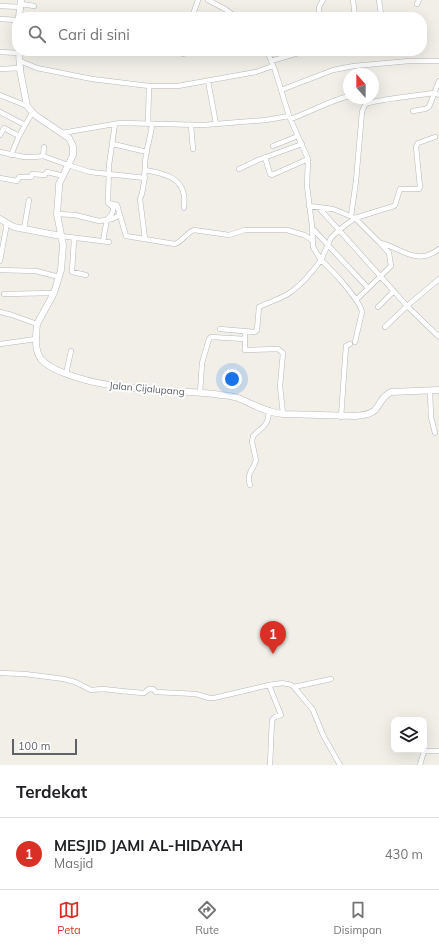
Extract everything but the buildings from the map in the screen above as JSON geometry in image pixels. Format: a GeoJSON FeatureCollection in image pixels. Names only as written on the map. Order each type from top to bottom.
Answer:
{"type":"FeatureCollection","features":[{"type":"Feature","properties":{"kind":"street"},"geometry":{"type":"LineString","coordinates":[[194,12],[198,0]]}},
{"type":"Feature","properties":{"kind":"street"},"geometry":{"type":"LineString","coordinates":[[208,0],[230,12]]}},
{"type":"Feature","properties":{"kind":"street"},"geometry":{"type":"LineString","coordinates":[[318,12],[319,7],[323,0]]}},
{"type":"Feature","properties":{"kind":"street"},"geometry":{"type":"LineString","coordinates":[[353,0],[354,12]]}},
{"type":"Feature","properties":{"kind":"street"},"geometry":{"type":"LineString","coordinates":[[380,0],[381,12]]}},
{"type":"Feature","properties":{"kind":"street"},"geometry":{"type":"LineString","coordinates":[[0,6],[21,3],[34,6]]}},
{"type":"Feature","properties":{"kind":"street"},"geometry":{"type":"LineString","coordinates":[[0,19],[12,20]]}},
{"type":"Feature","properties":{"kind":"street"},"geometry":{"type":"LineString","coordinates":[[0,52],[12,52]]}},
{"type":"Feature","properties":{"kind":"street"},"geometry":{"type":"LineString","coordinates":[[19,56],[23,93],[27,106],[32,113],[62,133],[115,124],[191,126],[290,118],[343,98]]}},
{"type":"Feature","properties":{"kind":"street"},"geometry":{"type":"LineString","coordinates":[[269,56],[290,118],[308,159],[307,186],[314,249],[321,260],[333,271],[362,309],[353,343],[346,346],[341,417]]}},
{"type":"Feature","properties":{"kind":"street"},"geometry":{"type":"LineString","coordinates":[[271,61],[288,56]]}},
{"type":"Feature","properties":{"kind":"street"},"geometry":{"type":"LineString","coordinates":[[20,61],[37,68],[92,79],[149,86],[178,86],[256,72],[273,66]]}},
{"type":"Feature","properties":{"kind":"street"},"geometry":{"type":"LineString","coordinates":[[281,90],[333,70],[354,66],[409,61],[439,61]]}},
{"type":"Feature","properties":{"kind":"street"},"geometry":{"type":"LineString","coordinates":[[0,68],[21,68]]}},
{"type":"Feature","properties":{"kind":"street"},"geometry":{"type":"LineString","coordinates":[[208,81],[216,124]]}},
{"type":"Feature","properties":{"kind":"street"},"geometry":{"type":"LineString","coordinates":[[413,111],[429,107],[436,94],[439,81]]}},
{"type":"Feature","properties":{"kind":"street"},"geometry":{"type":"LineString","coordinates":[[145,239],[140,204],[145,178],[144,166],[151,139],[149,86]]}},
{"type":"Feature","properties":{"kind":"street"},"geometry":{"type":"LineString","coordinates":[[353,217],[363,108],[370,102],[436,94]]}},
{"type":"Feature","properties":{"kind":"street"},"geometry":{"type":"LineString","coordinates":[[0,95],[27,106]]}},
{"type":"Feature","properties":{"kind":"street"},"geometry":{"type":"LineString","coordinates":[[0,112],[25,126]]}},
{"type":"Feature","properties":{"kind":"street"},"geometry":{"type":"LineString","coordinates":[[11,155],[19,136],[32,113]]}},
{"type":"Feature","properties":{"kind":"street"},"geometry":{"type":"LineString","coordinates":[[108,203],[109,174],[115,124]]}},
{"type":"Feature","properties":{"kind":"street"},"geometry":{"type":"LineString","coordinates":[[191,126],[192,149]]}},
{"type":"Feature","properties":{"kind":"street"},"geometry":{"type":"LineString","coordinates":[[0,135],[4,128],[19,136]]}},
{"type":"Feature","properties":{"kind":"street","name":"Jalan Cijalupang"},"geometry":{"type":"LineString","coordinates":[[62,133],[69,138],[73,146],[73,155],[59,184],[57,214],[63,245],[62,258],[59,277],[54,293],[37,324],[36,339],[37,350],[41,359],[48,365],[66,374],[102,383],[147,389],[218,394],[236,397],[276,414],[341,417],[356,416],[370,413],[375,410],[385,395],[391,392],[439,390]]}},
{"type":"Feature","properties":{"kind":"street"},"geometry":{"type":"LineString","coordinates":[[273,146],[298,136]]}},
{"type":"Feature","properties":{"kind":"street"},"geometry":{"type":"LineString","coordinates":[[220,329],[256,332],[259,307],[291,292],[321,260],[334,235],[353,217],[394,206],[400,189],[419,189],[416,147],[418,143],[435,137]]}},
{"type":"Feature","properties":{"kind":"street"},"geometry":{"type":"LineString","coordinates":[[113,144],[147,152]]}},
{"type":"Feature","properties":{"kind":"street"},"geometry":{"type":"LineString","coordinates":[[239,170],[265,157],[302,144]]}},
{"type":"Feature","properties":{"kind":"street"},"geometry":{"type":"LineString","coordinates":[[43,156],[44,147]]}},
{"type":"Feature","properties":{"kind":"street"},"geometry":{"type":"LineString","coordinates":[[0,152],[11,155],[34,157],[43,156],[90,172],[145,178]]}},
{"type":"Feature","properties":{"kind":"street"},"geometry":{"type":"LineString","coordinates":[[265,157],[270,174],[272,175],[308,159]]}},
{"type":"Feature","properties":{"kind":"street"},"geometry":{"type":"LineString","coordinates":[[145,170],[168,175],[177,183],[184,194],[184,208]]}},
{"type":"Feature","properties":{"kind":"street"},"geometry":{"type":"LineString","coordinates":[[0,178],[17,181],[19,177],[31,177],[32,174],[45,175],[47,172],[64,176]]}},
{"type":"Feature","properties":{"kind":"street"},"geometry":{"type":"LineString","coordinates":[[24,229],[29,200]]}},
{"type":"Feature","properties":{"kind":"street"},"geometry":{"type":"LineString","coordinates":[[108,203],[116,204],[126,236],[175,244],[180,243],[190,232],[194,230],[228,235],[245,230],[287,230],[304,235],[312,240]]}},
{"type":"Feature","properties":{"kind":"street"},"geometry":{"type":"LineString","coordinates":[[102,241],[107,219],[111,216],[113,209],[113,207],[108,203]]}},
{"type":"Feature","properties":{"kind":"street"},"geometry":{"type":"LineString","coordinates":[[309,206],[333,209],[353,217],[389,253],[392,263],[390,268],[356,300]]}},
{"type":"Feature","properties":{"kind":"street"},"geometry":{"type":"LineString","coordinates":[[318,207],[407,306],[439,337]]}},
{"type":"Feature","properties":{"kind":"street"},"geometry":{"type":"LineString","coordinates":[[57,214],[75,215],[99,221],[112,219],[120,215]]}},
{"type":"Feature","properties":{"kind":"street"},"geometry":{"type":"LineString","coordinates":[[0,218],[14,227],[61,236],[109,242]]}},
{"type":"Feature","properties":{"kind":"street"},"geometry":{"type":"LineString","coordinates":[[0,261],[7,223]]}},
{"type":"Feature","properties":{"kind":"street"},"geometry":{"type":"LineString","coordinates":[[312,229],[368,288]]}},
{"type":"Feature","properties":{"kind":"street"},"geometry":{"type":"LineString","coordinates":[[74,238],[72,272],[86,275]]}},
{"type":"Feature","properties":{"kind":"street"},"geometry":{"type":"LineString","coordinates":[[380,243],[420,256],[425,256],[439,250]]}},
{"type":"Feature","properties":{"kind":"street"},"geometry":{"type":"LineString","coordinates":[[0,270],[36,271],[59,277]]}},
{"type":"Feature","properties":{"kind":"street"},"geometry":{"type":"LineString","coordinates":[[385,328],[407,306],[438,278],[439,279]]}},
{"type":"Feature","properties":{"kind":"street"},"geometry":{"type":"LineString","coordinates":[[378,307],[394,291]]}},
{"type":"Feature","properties":{"kind":"street"},"geometry":{"type":"LineString","coordinates":[[4,294],[54,293]]}},
{"type":"Feature","properties":{"kind":"street"},"geometry":{"type":"LineString","coordinates":[[0,312],[37,324]]}},
{"type":"Feature","properties":{"kind":"street"},"geometry":{"type":"LineString","coordinates":[[245,331],[245,349],[278,349],[283,353],[280,386],[283,414]]}},
{"type":"Feature","properties":{"kind":"street"},"geometry":{"type":"LineString","coordinates":[[200,393],[202,363],[209,339],[211,337],[245,339]]}},
{"type":"Feature","properties":{"kind":"street"},"geometry":{"type":"LineString","coordinates":[[0,344],[36,339]]}},
{"type":"Feature","properties":{"kind":"street"},"geometry":{"type":"LineString","coordinates":[[66,374],[71,351]]}},
{"type":"Feature","properties":{"kind":"street"},"geometry":{"type":"LineString","coordinates":[[430,391],[431,417],[435,433]]}},
{"type":"Feature","properties":{"kind":"street"},"geometry":{"type":"LineString","coordinates":[[250,485],[248,480],[249,474],[256,460],[252,442],[253,436],[266,424],[269,410]]}},
{"type":"Feature","properties":{"kind":"street"},"geometry":{"type":"LineString","coordinates":[[0,673],[25,674],[64,679],[75,682],[91,690],[103,689],[144,692],[149,689],[153,689],[156,692],[196,694],[209,698],[269,685],[288,684],[294,687],[313,710],[340,765]]}},
{"type":"Feature","properties":{"kind":"street"},"geometry":{"type":"LineString","coordinates":[[294,687],[331,679]]}},
{"type":"Feature","properties":{"kind":"street"},"geometry":{"type":"LineString","coordinates":[[269,685],[281,715],[272,720],[270,765]]}},
{"type":"Feature","properties":{"kind":"street"},"geometry":{"type":"LineString","coordinates":[[420,765],[424,751],[439,751]]}},
{"type":"Feature","properties":{"kind":"place","name":"MESJID JAMI AL-HIDAYAH"},"geometry":{"type":"Point","coordinates":[273,654]}}]}
